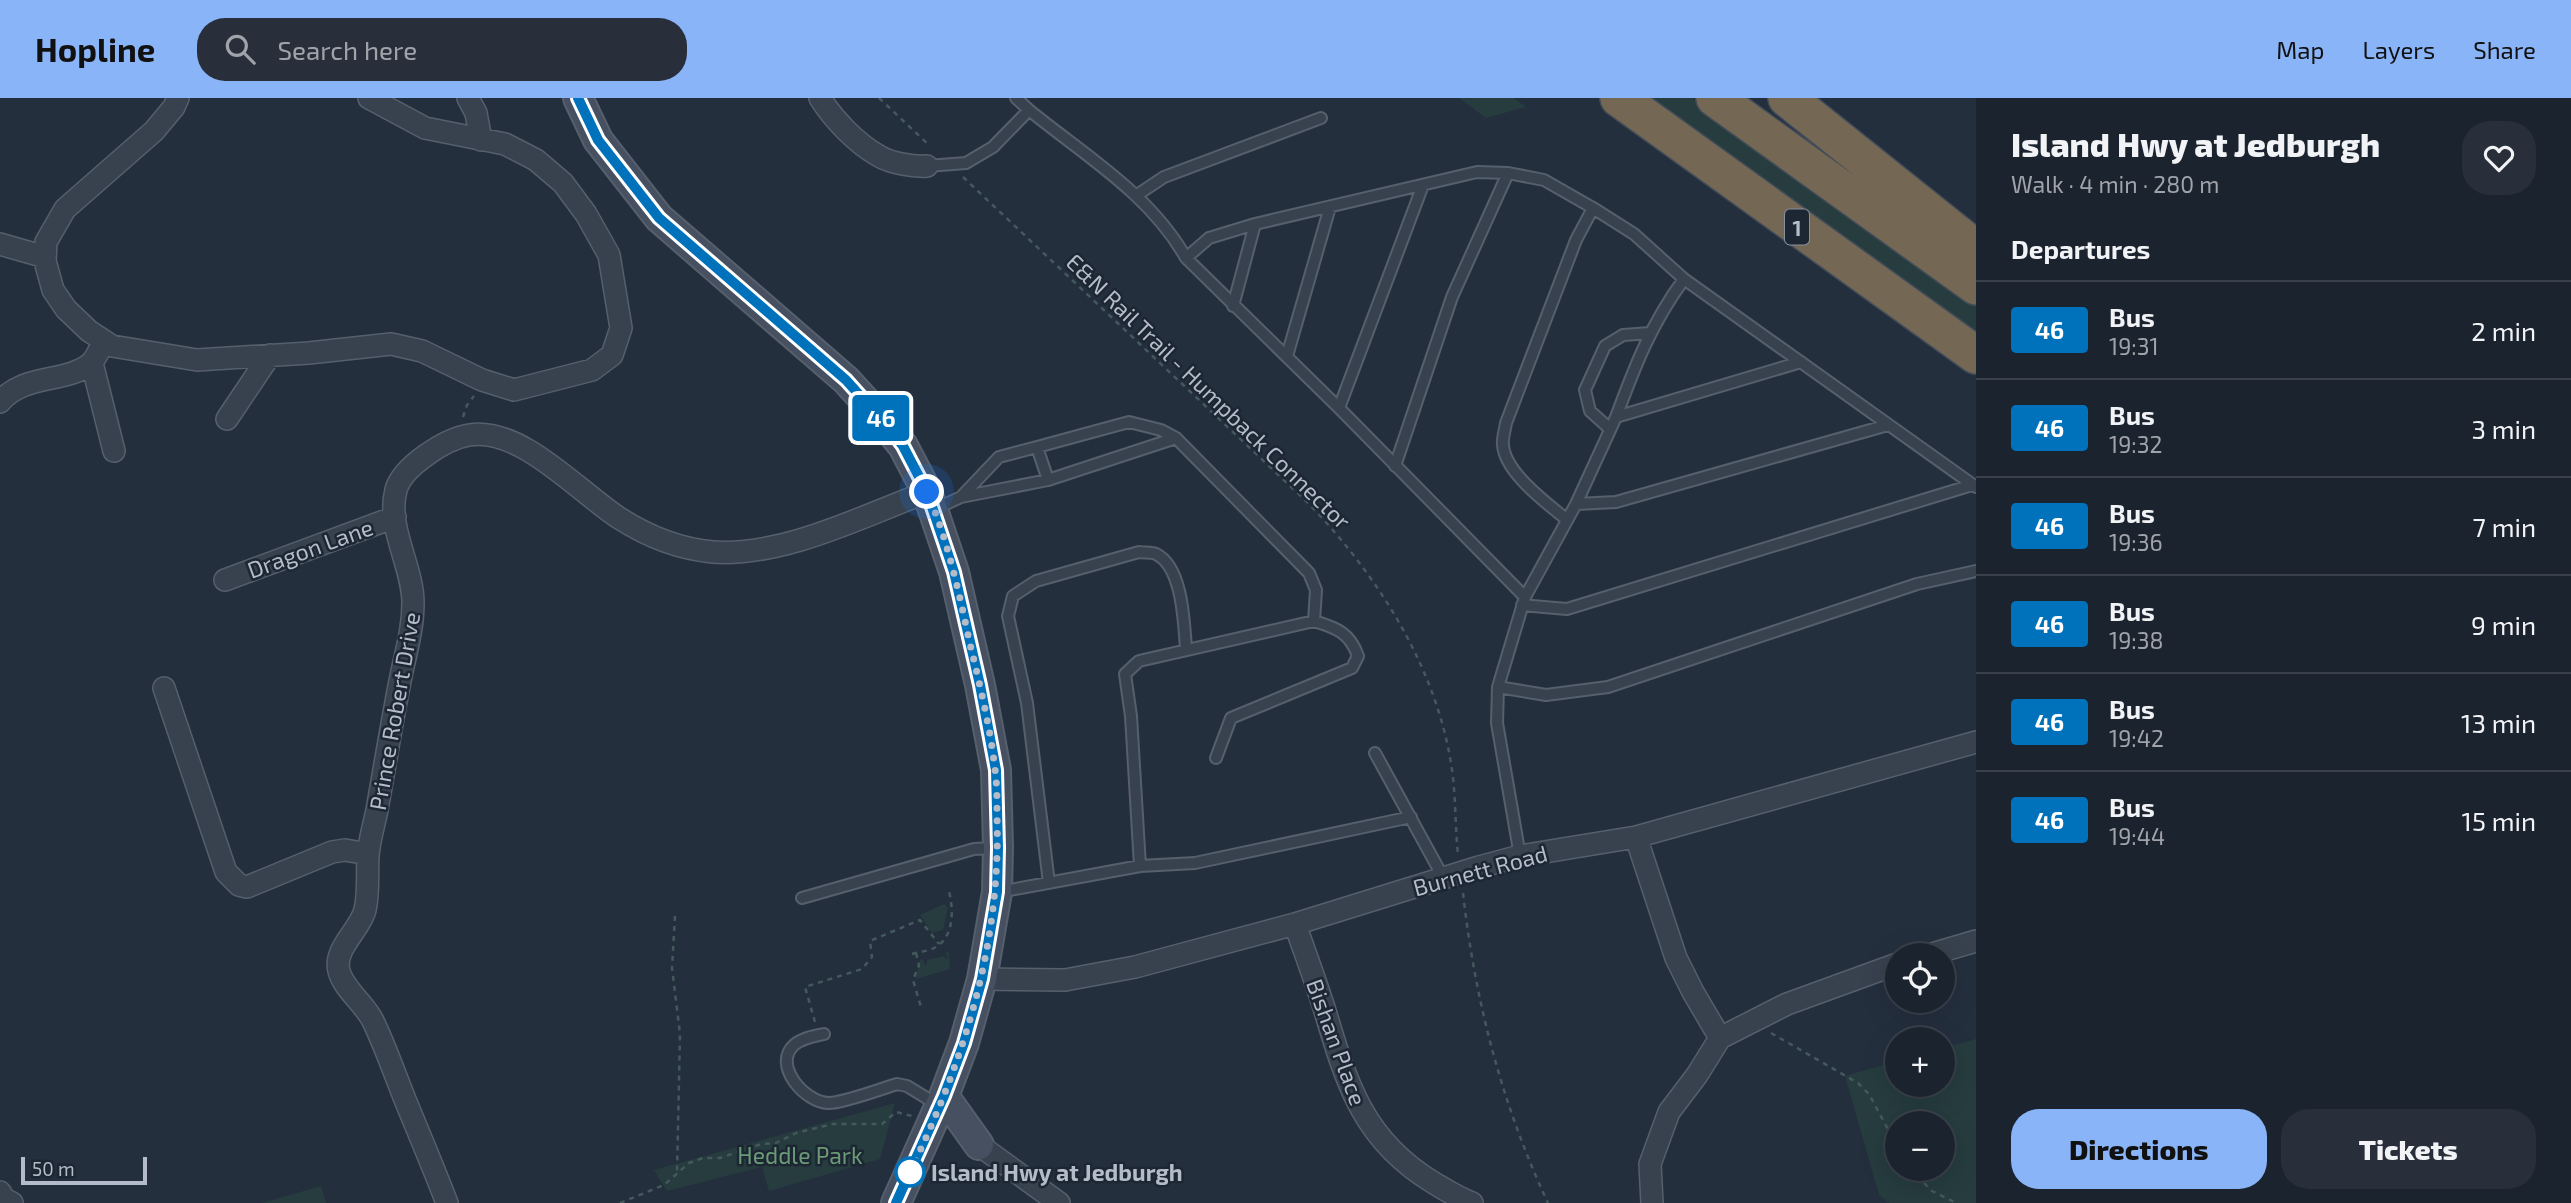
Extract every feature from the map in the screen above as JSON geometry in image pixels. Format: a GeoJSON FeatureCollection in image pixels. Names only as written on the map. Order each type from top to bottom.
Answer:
{"type":"FeatureCollection","features":[{"type":"Feature","properties":{"kind":"highway","name":"1"},"geometry":{"type":"LineString","coordinates":[[1619,98],[1976,355]]}},
{"type":"Feature","properties":{"kind":"highway"},"geometry":{"type":"LineString","coordinates":[[1715,98],[1976,286]]}},
{"type":"Feature","properties":{"kind":"highway"},"geometry":{"type":"LineString","coordinates":[[1787,98],[1976,249]]}},
{"type":"Feature","properties":{"kind":"main road"},"geometry":{"type":"LineString","coordinates":[[578,98],[598,140],[659,218],[846,380],[903,446],[931,500],[954,572],[996,770],[997,892],[982,979],[964,1043],[896,1203]]}},
{"type":"Feature","properties":{"kind":"main road"},"geometry":{"type":"LineString","coordinates":[[934,1118],[979,1145]]}},
{"type":"Feature","properties":{"kind":"main road"},"geometry":{"type":"LineString","coordinates":[[934,1118],[979,1145]]}},
{"type":"Feature","properties":{"kind":"street"},"geometry":{"type":"LineString","coordinates":[[178,98],[154,131],[65,209],[46,242],[45,257],[53,290],[66,309],[89,331],[112,346],[197,360],[391,344],[422,351],[482,380],[514,390],[592,370],[612,355],[621,328],[609,255],[586,214],[563,183],[536,160],[505,144],[425,128],[369,98]]}},
{"type":"Feature","properties":{"kind":"street"},"geometry":{"type":"LineString","coordinates":[[468,98],[476,113],[481,139]]}},
{"type":"Feature","properties":{"kind":"street"},"geometry":{"type":"LineString","coordinates":[[820,98],[833,118],[880,158],[927,166]]}},
{"type":"Feature","properties":{"kind":"street"},"geometry":{"type":"LineString","coordinates":[[0,244],[45,257]]}},
{"type":"Feature","properties":{"kind":"street"},"geometry":{"type":"LineString","coordinates":[[1,400],[29,383],[80,370],[92,363],[104,341]]}},
{"type":"Feature","properties":{"kind":"street"},"geometry":{"type":"LineString","coordinates":[[227,419],[270,355]]}},
{"type":"Feature","properties":{"kind":"street"},"geometry":{"type":"LineString","coordinates":[[92,363],[114,451]]}},
{"type":"Feature","properties":{"kind":"street","name":"Prince Robert Drive"},"geometry":{"type":"LineString","coordinates":[[447,1203],[386,1048],[370,1015],[339,974],[338,961],[365,911],[368,854],[411,634],[412,582],[395,517],[394,500],[402,477],[428,454],[460,437],[480,434],[501,438],[524,448],[644,533],[680,547],[713,552],[739,552],[777,546],[931,500]]}},
{"type":"Feature","properties":{"kind":"street","name":"Dragon Lane"},"geometry":{"type":"LineString","coordinates":[[225,580],[395,517]]}},
{"type":"Feature","properties":{"kind":"street"},"geometry":{"type":"LineString","coordinates":[[164,688],[226,872],[239,885],[247,887],[332,852],[345,850],[368,854]]}},
{"type":"Feature","properties":{"kind":"street","name":"Burnett Road"},"geometry":{"type":"LineString","coordinates":[[982,979],[1065,980],[1135,967],[1295,925],[1452,874],[1520,856],[1636,837],[1976,742]]}},
{"type":"Feature","properties":{"kind":"street"},"geometry":{"type":"LineString","coordinates":[[1636,837],[1676,958],[1692,992],[1720,1038]]}},
{"type":"Feature","properties":{"kind":"street","name":"Bishan Place"},"geometry":{"type":"LineString","coordinates":[[1295,925],[1340,1065],[1365,1118],[1393,1152],[1421,1175],[1466,1201]]}},
{"type":"Feature","properties":{"kind":"street"},"geometry":{"type":"LineString","coordinates":[[1955,947],[1976,941]]}},
{"type":"Feature","properties":{"kind":"street"},"geometry":{"type":"LineString","coordinates":[[1652,1203],[1650,1164],[1669,1112],[1720,1038],[1787,1004],[1885,968]]}},
{"type":"Feature","properties":{"kind":"street"},"geometry":{"type":"LineString","coordinates":[[979,1145],[1059,1203]]}},
{"type":"Feature","properties":{"kind":"street"},"geometry":{"type":"LineString","coordinates":[[0,1192],[4,1199],[12,1203]]}},
{"type":"Feature","properties":{"kind":"lane"},"geometry":{"type":"LineString","coordinates":[[1016,98],[1137,195],[1174,236],[1186,258],[1339,408],[1523,601],[1567,609],[1974,486]]}},
{"type":"Feature","properties":{"kind":"lane"},"geometry":{"type":"LineString","coordinates":[[927,166],[966,163],[993,147],[1028,110]]}},
{"type":"Feature","properties":{"kind":"lane"},"geometry":{"type":"LineString","coordinates":[[1137,195],[1164,177],[1321,118]]}},
{"type":"Feature","properties":{"kind":"lane"},"geometry":{"type":"LineString","coordinates":[[1186,258],[1209,238],[1255,224],[1477,172],[1508,173],[1544,180],[1634,234],[1684,279],[1974,486]]}},
{"type":"Feature","properties":{"kind":"lane"},"geometry":{"type":"LineString","coordinates":[[1395,466],[1452,297],[1508,173]]}},
{"type":"Feature","properties":{"kind":"lane"},"geometry":{"type":"LineString","coordinates":[[1339,408],[1423,185]]}},
{"type":"Feature","properties":{"kind":"lane"},"geometry":{"type":"LineString","coordinates":[[1287,356],[1330,207]]}},
{"type":"Feature","properties":{"kind":"lane"},"geometry":{"type":"LineString","coordinates":[[1567,520],[1537,495],[1510,466],[1503,446],[1506,424],[1576,240],[1593,208]]}},
{"type":"Feature","properties":{"kind":"lane"},"geometry":{"type":"LineString","coordinates":[[1233,306],[1255,224]]}},
{"type":"Feature","properties":{"kind":"lane"},"geometry":{"type":"LineString","coordinates":[[1520,856],[1497,723],[1498,687],[1523,601],[1576,504],[1662,309],[1684,279]]}},
{"type":"Feature","properties":{"kind":"lane"},"geometry":{"type":"LineString","coordinates":[[1610,429],[1590,411],[1585,390],[1605,346],[1623,335],[1650,333]]}},
{"type":"Feature","properties":{"kind":"lane"},"geometry":{"type":"LineString","coordinates":[[1616,417],[1801,362]]}},
{"type":"Feature","properties":{"kind":"lane"},"geometry":{"type":"LineString","coordinates":[[961,497],[999,457],[1129,422],[1161,430],[1176,438],[1309,573],[1316,590],[1314,621]]}},
{"type":"Feature","properties":{"kind":"lane"},"geometry":{"type":"LineString","coordinates":[[1576,504],[1616,502],[1888,425]]}},
{"type":"Feature","properties":{"kind":"lane"},"geometry":{"type":"LineString","coordinates":[[931,500],[1048,480],[1176,438]]}},
{"type":"Feature","properties":{"kind":"lane"},"geometry":{"type":"LineString","coordinates":[[1037,447],[1048,480]]}},
{"type":"Feature","properties":{"kind":"lane"},"geometry":{"type":"LineString","coordinates":[[1049,883],[1027,703],[1008,616],[1013,596],[1036,582],[1139,552],[1157,554],[1168,566],[1182,596],[1186,649]]}},
{"type":"Feature","properties":{"kind":"lane"},"geometry":{"type":"LineString","coordinates":[[1498,687],[1546,695],[1608,687],[1917,584],[1976,571]]}},
{"type":"Feature","properties":{"kind":"lane"},"geometry":{"type":"LineString","coordinates":[[1140,866],[1131,716],[1125,674],[1139,661],[1314,621],[1339,628],[1353,642],[1358,656],[1352,668],[1231,718],[1216,758]]}},
{"type":"Feature","properties":{"kind":"lane"},"geometry":{"type":"LineString","coordinates":[[1375,753],[1411,817],[1452,874]]}},
{"type":"Feature","properties":{"kind":"lane"},"geometry":{"type":"LineString","coordinates":[[997,892],[1140,866],[1195,863],[1411,817]]}},
{"type":"Feature","properties":{"kind":"lane"},"geometry":{"type":"LineString","coordinates":[[802,898],[974,849],[998,848]]}},
{"type":"Feature","properties":{"kind":"lane"},"geometry":{"type":"LineString","coordinates":[[824,1034],[803,1040],[793,1046],[787,1055],[787,1066],[792,1078],[817,1100],[829,1103],[897,1084],[907,1086],[934,1118]]}},
{"type":"Feature","properties":{"kind":"path","name":"E&N Rail Trail - Humpback Connector"},"geometry":{"type":"LineString","coordinates":[[879,98],[1307,502],[1353,553],[1402,629],[1437,712],[1452,769],[1452,874],[1484,1023],[1513,1120],[1548,1203]]}},
{"type":"Feature","properties":{"kind":"path"},"geometry":{"type":"LineString","coordinates":[[460,437],[463,414],[482,380]]}},
{"type":"Feature","properties":{"kind":"path"},"geometry":{"type":"LineString","coordinates":[[921,1007],[913,979],[919,965],[914,954],[935,948],[947,933],[952,906],[948,888]]}},
{"type":"Feature","properties":{"kind":"path"},"geometry":{"type":"LineString","coordinates":[[675,916],[672,968],[680,1034],[677,1173]]}},
{"type":"Feature","properties":{"kind":"path"},"geometry":{"type":"LineString","coordinates":[[811,1010],[805,987],[862,969],[871,962],[870,941],[920,920],[939,944]]}},
{"type":"Feature","properties":{"kind":"path"},"geometry":{"type":"LineString","coordinates":[[891,924],[894,931]]}},
{"type":"Feature","properties":{"kind":"path"},"geometry":{"type":"LineString","coordinates":[[1752,1021],[1858,1083],[1869,1094],[1885,1124]]}},
{"type":"Feature","properties":{"kind":"path"},"geometry":{"type":"LineString","coordinates":[[620,1203],[664,1185],[689,1163],[720,1158],[761,1144],[776,1143],[796,1133],[833,1124],[882,1124],[896,1112],[934,1118]]}},
{"type":"Feature","properties":{"kind":"path"},"geometry":{"type":"LineString","coordinates":[[1922,1181],[1932,1191],[1956,1203]]}},
{"type":"Feature","properties":{"kind":"green space"},"geometry":{"type":"Polygon","coordinates":[[[1459,98],[1514,98],[1526,107],[1486,118],[1459,98]]]}},
{"type":"Feature","properties":{"kind":"green space"},"geometry":{"type":"Polygon","coordinates":[[[1651,98],[1692,98],[1976,302],[1976,331],[1651,98]]]}},
{"type":"Feature","properties":{"kind":"green space"},"geometry":{"type":"Polygon","coordinates":[[[944,904],[948,907],[943,930],[932,933],[920,915],[944,904]]]}},
{"type":"Feature","properties":{"kind":"green space"},"geometry":{"type":"Polygon","coordinates":[[[946,952],[949,952],[950,969],[916,979],[920,960],[923,959],[925,965],[927,960],[944,956],[946,959],[946,952]]]}},
{"type":"Feature","properties":{"kind":"green space"},"geometry":{"type":"Polygon","coordinates":[[[1976,1039],[1976,1203],[1889,1203],[1879,1195],[1845,1076],[1885,1064],[1885,1097],[1955,1097],[1955,1045],[1976,1039]]]}},
{"type":"Feature","properties":{"kind":"green space","name":"Heddle Park"},"geometry":{"type":"Polygon","coordinates":[[[895,1103],[880,1159],[769,1191],[762,1167],[667,1191],[654,1170],[895,1103]]]}},
{"type":"Feature","properties":{"kind":"green space"},"geometry":{"type":"Polygon","coordinates":[[[321,1186],[326,1203],[262,1203],[321,1186]]]}},
{"type":"Feature","properties":{"kind":"bus line","name":"46"},"geometry":{"type":"LineString","coordinates":[[578,98],[598,140],[659,218],[846,380],[890,429],[903,446],[927,492],[954,572],[996,770],[997,892],[982,979],[964,1043],[944,1096],[896,1203]]}},
{"type":"Feature","properties":{"kind":"place","name":"Island Hwy at Jedburgh"},"geometry":{"type":"Point","coordinates":[910,1172]}},
{"type":"Feature","properties":{"kind":"route"},"geometry":{"type":"LineString","coordinates":[[910,1172],[964,1043],[982,979],[997,892],[996,770],[954,572],[927,492]]}}]}
